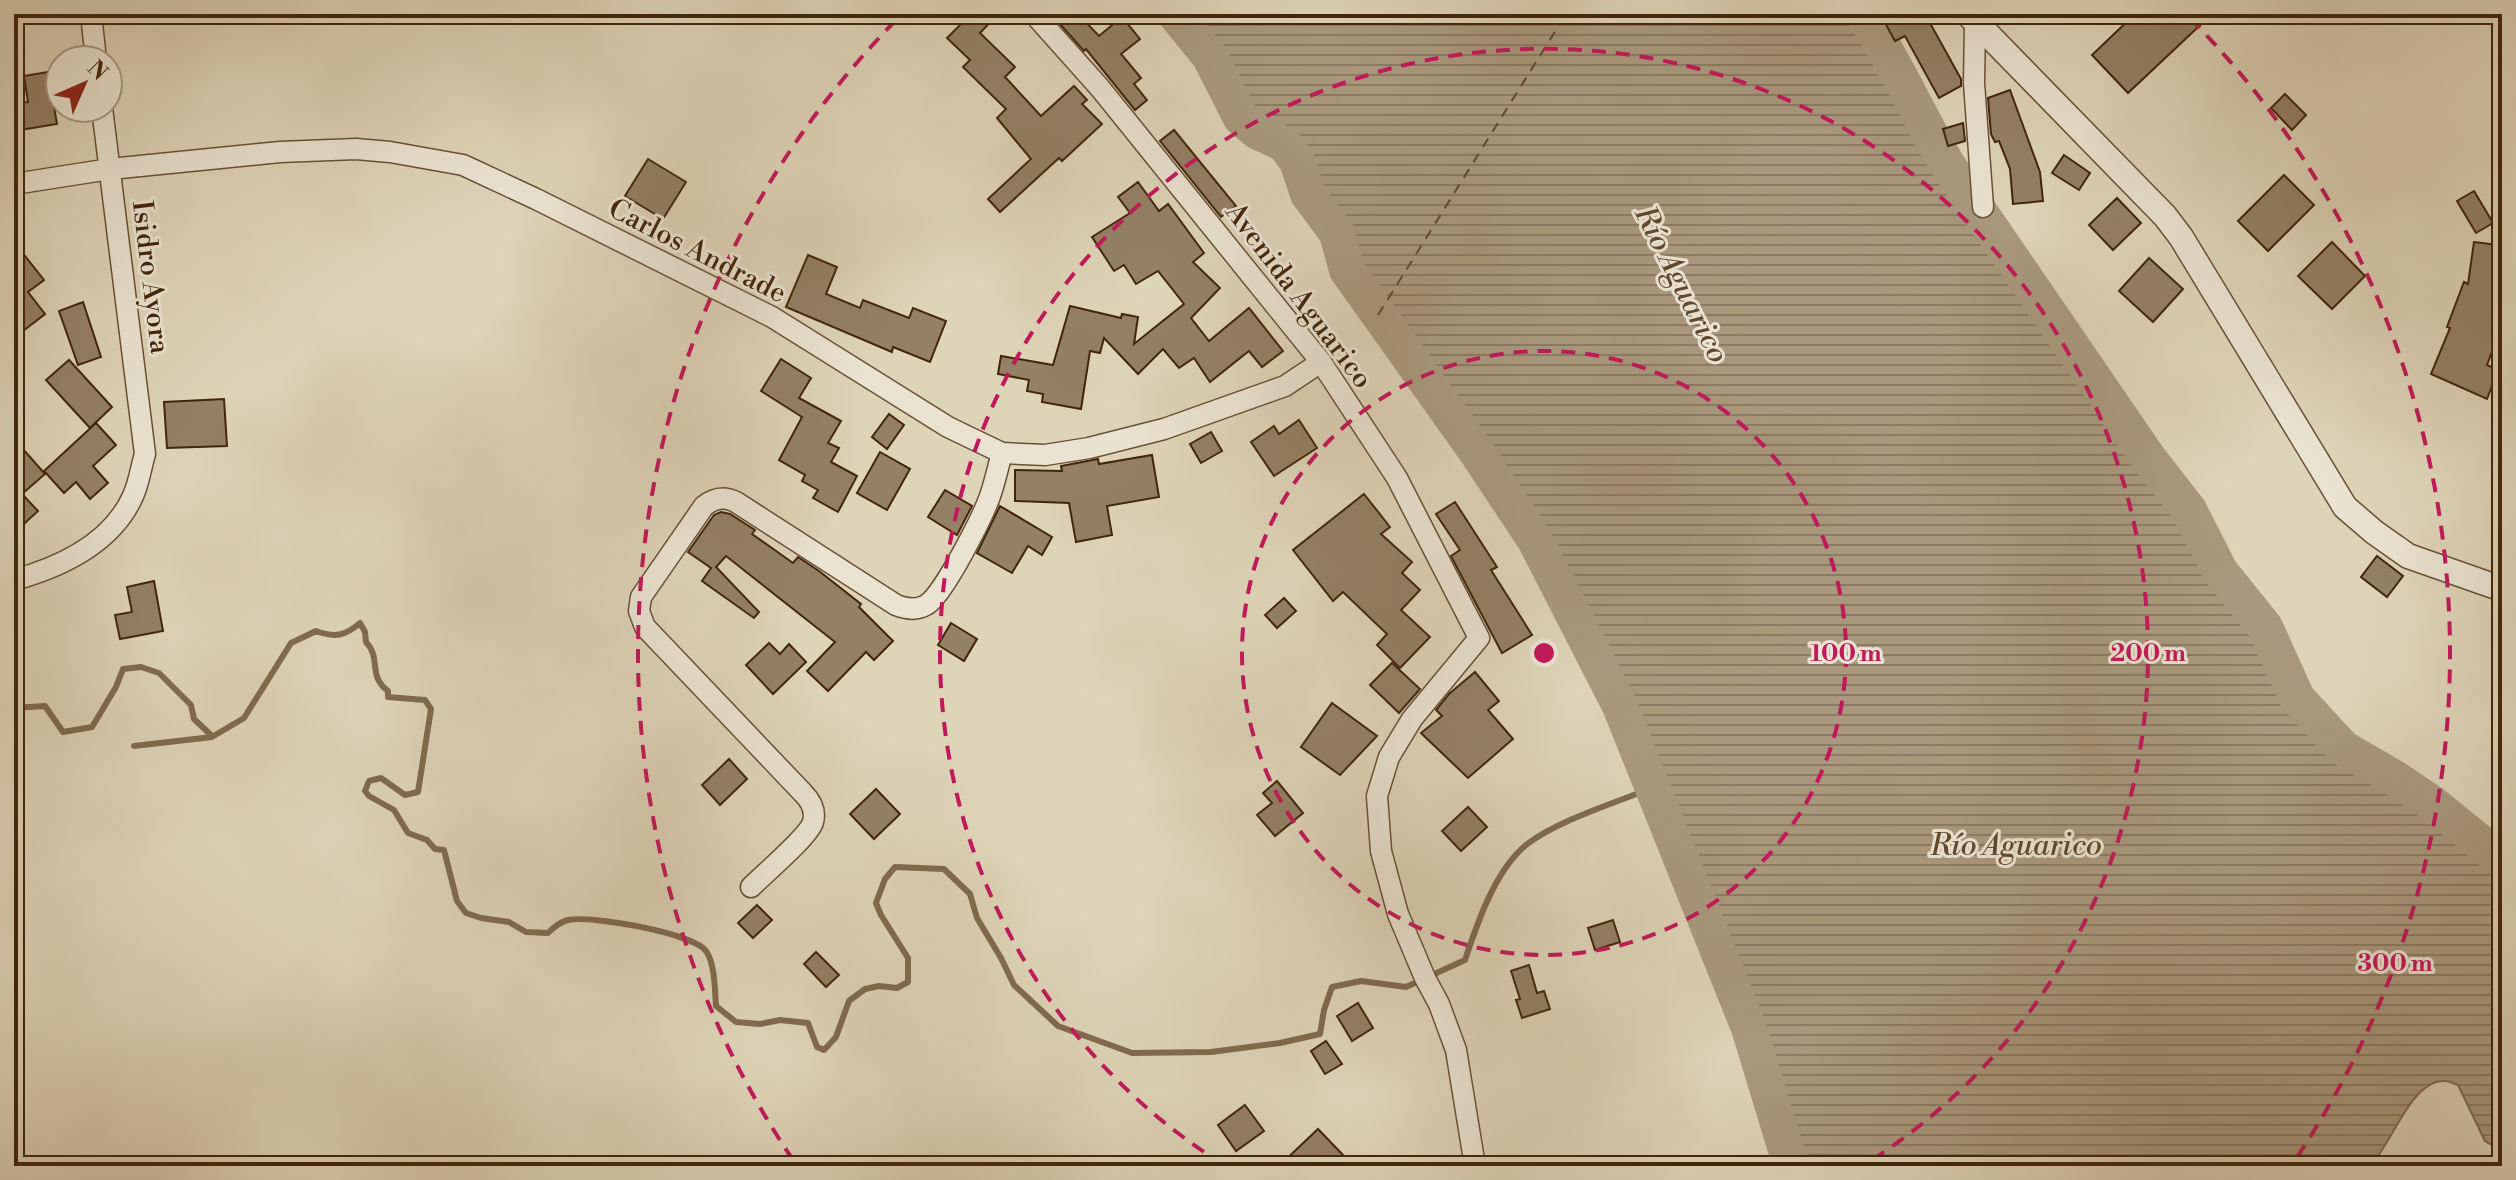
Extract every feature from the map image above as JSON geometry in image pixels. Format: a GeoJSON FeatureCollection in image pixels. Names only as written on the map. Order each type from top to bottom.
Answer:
{"type":"FeatureCollection","features":[{"type":"Feature","properties":{"kind":"street"},"geometry":{"type":"LineString","coordinates":[[91,14],[94,44]]}},
{"type":"Feature","properties":{"kind":"street","name":"Avenida Aguarico"},"geometry":{"type":"LineString","coordinates":[[1034,14],[1100,88],[1321,362],[1397,478],[1479,638],[1412,719],[1389,757],[1377,796],[1381,851],[1398,914],[1439,1004],[1456,1050],[1475,1166]]}},
{"type":"Feature","properties":{"kind":"street"},"geometry":{"type":"LineString","coordinates":[[1971,18],[1983,207]]}},
{"type":"Feature","properties":{"kind":"street"},"geometry":{"type":"LineString","coordinates":[[1971,18],[2165,216],[2181,237],[2345,507],[2408,556],[2502,589]]}},
{"type":"Feature","properties":{"kind":"street","name":"Isidro Ayora"},"geometry":{"type":"LineString","coordinates":[[14,580],[44,571],[85,550],[112,528],[133,496],[145,454],[104,124]]}},
{"type":"Feature","properties":{"kind":"street","name":"Carlos Andrade"},"geometry":{"type":"LineString","coordinates":[[14,184],[110,169],[280,152],[356,149],[463,165],[772,317],[948,427],[1002,453],[1045,455],[1089,448],[1164,429],[1285,386],[1321,362]]}},
{"type":"Feature","properties":{"kind":"street"},"geometry":{"type":"LineString","coordinates":[[751,887],[810,829],[814,815],[812,807],[803,793],[645,627],[639,611],[641,597],[704,506],[713,500],[725,498],[736,502],[896,605],[923,607],[934,599],[972,535],[989,498],[1002,453]]}},
{"type":"Feature","properties":{"kind":"water","name":"Río Aguarico"},"geometry":{"type":"Polygon","coordinates":[[[1175,14],[1863,14],[1886,50],[1947,164],[2147,456],[2189,510],[2220,571],[2265,627],[2297,698],[2343,748],[2433,804],[2502,860],[2502,1141],[2490,1144],[2485,1141],[2458,1085],[2445,1081],[2433,1083],[2412,1102],[2370,1166],[1791,1166],[1749,1028],[1620,706],[1535,540],[1347,270],[1337,233],[1308,194],[1297,161],[1284,145],[1258,132],[1241,118],[1210,57],[1175,14]]]}},
{"type":"Feature","properties":{"kind":"building"},"geometry":{"type":"Polygon","coordinates":[[[971,14],[998,14],[980,33],[1015,67],[1005,77],[1041,116],[1074,86],[1087,100],[1082,104],[1102,124],[1000,212],[988,199],[1031,159],[997,118],[1006,109],[963,67],[970,60],[947,38],[971,14]]]}},
{"type":"Feature","properties":{"kind":"building"},"geometry":{"type":"Polygon","coordinates":[[[1051,14],[1078,14],[1099,36],[1122,17],[1140,39],[1121,54],[1141,78],[1134,84],[1147,100],[1135,110],[1086,49],[1084,51],[1051,14]]]}},
{"type":"Feature","properties":{"kind":"building"},"geometry":{"type":"Polygon","coordinates":[[[1902,14],[1925,14],[1961,79],[1961,86],[1939,98],[1905,36],[1895,41],[1885,23],[1902,14]]]}},
{"type":"Feature","properties":{"kind":"building"},"geometry":{"type":"Polygon","coordinates":[[[2135,14],[2212,14],[2128,93],[2092,55],[2135,14]]]}},
{"type":"Feature","properties":{"kind":"building"},"geometry":{"type":"Polygon","coordinates":[[[44,73],[44,124],[57,124],[14,131],[14,104],[28,102],[24,76],[44,73]]]}},
{"type":"Feature","properties":{"kind":"building"},"geometry":{"type":"Polygon","coordinates":[[[2010,90],[2040,172],[2043,201],[2013,204],[2010,169],[1999,141],[1995,142],[1991,134],[1988,98],[2010,90]]]}},
{"type":"Feature","properties":{"kind":"building"},"geometry":{"type":"Polygon","coordinates":[[[2285,94],[2306,115],[2292,130],[2271,108],[2285,94]]]}},
{"type":"Feature","properties":{"kind":"building"},"geometry":{"type":"Polygon","coordinates":[[[1963,123],[1965,141],[1948,146],[1943,129],[1963,123]]]}},
{"type":"Feature","properties":{"kind":"building"},"geometry":{"type":"Polygon","coordinates":[[[1174,130],[1236,206],[1221,217],[1160,141],[1174,130]]]}},
{"type":"Feature","properties":{"kind":"building"},"geometry":{"type":"Polygon","coordinates":[[[2064,155],[2090,173],[2079,190],[2052,173],[2064,155]]]}},
{"type":"Feature","properties":{"kind":"building"},"geometry":{"type":"Polygon","coordinates":[[[648,159],[686,182],[663,219],[625,196],[648,159]]]}},
{"type":"Feature","properties":{"kind":"building"},"geometry":{"type":"Polygon","coordinates":[[[2284,175],[2314,205],[2268,251],[2238,221],[2284,175]]]}},
{"type":"Feature","properties":{"kind":"building"},"geometry":{"type":"Polygon","coordinates":[[[1138,182],[1159,211],[1168,204],[1204,253],[1193,262],[1220,288],[1191,318],[1209,341],[1249,308],[1283,351],[1262,367],[1249,351],[1210,382],[1194,358],[1179,368],[1163,349],[1138,374],[1104,338],[1100,353],[1090,351],[1081,409],[1042,402],[1043,394],[1027,391],[1029,380],[998,374],[1001,356],[1053,365],[1070,306],[1121,318],[1122,314],[1138,317],[1134,344],[1184,304],[1158,271],[1136,284],[1124,265],[1114,271],[1092,237],[1130,213],[1118,197],[1138,182]]]}},
{"type":"Feature","properties":{"kind":"building"},"geometry":{"type":"Polygon","coordinates":[[[2474,191],[2493,223],[2476,233],[2457,201],[2474,191]]]}},
{"type":"Feature","properties":{"kind":"building"},"geometry":{"type":"Polygon","coordinates":[[[2117,198],[2141,223],[2113,250],[2089,225],[2117,198]]]}},
{"type":"Feature","properties":{"kind":"building"},"geometry":{"type":"Polygon","coordinates":[[[14,242],[44,280],[28,292],[45,314],[14,338],[14,242]]]}},
{"type":"Feature","properties":{"kind":"building"},"geometry":{"type":"Polygon","coordinates":[[[2332,242],[2365,276],[2332,309],[2298,276],[2332,242]]]}},
{"type":"Feature","properties":{"kind":"building"},"geometry":{"type":"Polygon","coordinates":[[[2474,242],[2499,245],[2492,293],[2502,297],[2502,326],[2487,365],[2498,370],[2487,399],[2431,374],[2464,282],[2468,284],[2474,242]]]}},
{"type":"Feature","properties":{"kind":"building"},"geometry":{"type":"Polygon","coordinates":[[[808,255],[837,267],[826,294],[860,308],[863,300],[909,318],[913,308],[946,321],[930,362],[893,347],[892,352],[786,307],[808,255]]]}},
{"type":"Feature","properties":{"kind":"building"},"geometry":{"type":"Polygon","coordinates":[[[2149,258],[2183,289],[2153,322],[2119,291],[2149,258]]]}},
{"type":"Feature","properties":{"kind":"building"},"geometry":{"type":"Polygon","coordinates":[[[83,302],[101,357],[78,365],[59,311],[83,302]]]}},
{"type":"Feature","properties":{"kind":"building"},"geometry":{"type":"Polygon","coordinates":[[[781,359],[811,378],[799,398],[841,421],[828,443],[839,448],[831,462],[857,476],[838,512],[813,498],[818,490],[802,481],[805,475],[779,460],[802,417],[761,391],[781,359]]]}},
{"type":"Feature","properties":{"kind":"building"},"geometry":{"type":"Polygon","coordinates":[[[69,360],[112,407],[90,428],[46,380],[69,360]]]}},
{"type":"Feature","properties":{"kind":"building"},"geometry":{"type":"Polygon","coordinates":[[[224,399],[227,446],[167,448],[164,402],[224,399]]]}},
{"type":"Feature","properties":{"kind":"building"},"geometry":{"type":"Polygon","coordinates":[[[889,414],[904,425],[887,449],[872,437],[889,414]]]}},
{"type":"Feature","properties":{"kind":"building"},"geometry":{"type":"Polygon","coordinates":[[[1299,420],[1317,448],[1274,476],[1251,442],[1274,426],[1279,434],[1299,420]]]}},
{"type":"Feature","properties":{"kind":"building"},"geometry":{"type":"Polygon","coordinates":[[[96,423],[116,445],[93,466],[108,483],[90,499],[76,482],[64,493],[44,471],[96,423]]]}},
{"type":"Feature","properties":{"kind":"building"},"geometry":{"type":"Polygon","coordinates":[[[1211,432],[1222,451],[1201,463],[1190,444],[1211,432]]]}},
{"type":"Feature","properties":{"kind":"building"},"geometry":{"type":"Polygon","coordinates":[[[14,439],[45,474],[22,494],[38,511],[14,533],[14,439]]]}},
{"type":"Feature","properties":{"kind":"building"},"geometry":{"type":"Polygon","coordinates":[[[880,452],[910,469],[887,510],[857,493],[880,452]]]}},
{"type":"Feature","properties":{"kind":"building"},"geometry":{"type":"Polygon","coordinates":[[[1152,455],[1159,497],[1107,506],[1112,535],[1076,542],[1069,503],[1015,501],[1015,470],[1062,471],[1061,466],[1098,459],[1099,464],[1152,455]]]}},
{"type":"Feature","properties":{"kind":"building"},"geometry":{"type":"Polygon","coordinates":[[[945,490],[972,506],[957,535],[928,517],[945,490]]]}},
{"type":"Feature","properties":{"kind":"building"},"geometry":{"type":"Polygon","coordinates":[[[1364,494],[1390,527],[1381,534],[1412,562],[1402,573],[1420,590],[1401,610],[1430,637],[1400,668],[1377,645],[1387,634],[1343,592],[1333,601],[1293,550],[1364,494]]]}},
{"type":"Feature","properties":{"kind":"building"},"geometry":{"type":"Polygon","coordinates":[[[1455,502],[1497,567],[1491,570],[1532,635],[1502,653],[1451,556],[1460,550],[1436,514],[1455,502]]]}},
{"type":"Feature","properties":{"kind":"building"},"geometry":{"type":"Polygon","coordinates":[[[1000,506],[1052,537],[1042,555],[1028,546],[1012,573],[977,553],[1000,506]]]}},
{"type":"Feature","properties":{"kind":"building"},"geometry":{"type":"Polygon","coordinates":[[[721,512],[730,514],[755,530],[752,534],[793,563],[798,557],[819,571],[861,604],[859,607],[893,641],[874,660],[866,652],[828,691],[807,671],[835,642],[726,556],[716,567],[759,612],[754,618],[702,581],[711,568],[688,552],[714,515],[721,512]]]}},
{"type":"Feature","properties":{"kind":"building"},"geometry":{"type":"Polygon","coordinates":[[[2377,556],[2403,576],[2387,597],[2361,577],[2377,556]]]}},
{"type":"Feature","properties":{"kind":"building"},"geometry":{"type":"Polygon","coordinates":[[[154,581],[163,631],[120,639],[115,615],[132,612],[127,587],[154,581]]]}},
{"type":"Feature","properties":{"kind":"building"},"geometry":{"type":"Polygon","coordinates":[[[1284,598],[1296,611],[1277,628],[1265,615],[1284,598]]]}},
{"type":"Feature","properties":{"kind":"building"},"geometry":{"type":"Polygon","coordinates":[[[951,623],[977,639],[964,661],[938,645],[951,623]]]}},
{"type":"Feature","properties":{"kind":"building"},"geometry":{"type":"Polygon","coordinates":[[[769,643],[780,654],[789,644],[806,662],[773,694],[746,665],[769,643]]]}},
{"type":"Feature","properties":{"kind":"building"},"geometry":{"type":"Polygon","coordinates":[[[1392,663],[1420,689],[1399,713],[1370,685],[1392,663]]]}},
{"type":"Feature","properties":{"kind":"building"},"geometry":{"type":"Polygon","coordinates":[[[1475,672],[1499,701],[1488,710],[1513,739],[1468,778],[1421,733],[1442,716],[1436,710],[1449,694],[1475,672]]]}},
{"type":"Feature","properties":{"kind":"building"},"geometry":{"type":"Polygon","coordinates":[[[1332,703],[1377,736],[1340,775],[1301,747],[1332,703]]]}},
{"type":"Feature","properties":{"kind":"building"},"geometry":{"type":"Polygon","coordinates":[[[729,759],[747,779],[720,805],[702,785],[729,759]]]}},
{"type":"Feature","properties":{"kind":"building"},"geometry":{"type":"Polygon","coordinates":[[[1277,781],[1303,813],[1275,836],[1257,815],[1272,803],[1263,793],[1277,781]]]}},
{"type":"Feature","properties":{"kind":"building"},"geometry":{"type":"Polygon","coordinates":[[[876,789],[900,814],[874,839],[850,814],[876,789]]]}},
{"type":"Feature","properties":{"kind":"building"},"geometry":{"type":"Polygon","coordinates":[[[1468,807],[1487,827],[1461,851],[1442,831],[1468,807]]]}},
{"type":"Feature","properties":{"kind":"building"},"geometry":{"type":"Polygon","coordinates":[[[757,905],[772,920],[753,938],[738,923],[757,905]]]}},
{"type":"Feature","properties":{"kind":"building"},"geometry":{"type":"Polygon","coordinates":[[[1613,920],[1620,942],[1595,950],[1588,928],[1613,920]]]}},
{"type":"Feature","properties":{"kind":"building"},"geometry":{"type":"Polygon","coordinates":[[[816,952],[839,975],[826,987],[804,964],[816,952]]]}},
{"type":"Feature","properties":{"kind":"building"},"geometry":{"type":"Polygon","coordinates":[[[1529,965],[1537,993],[1544,991],[1550,1009],[1522,1018],[1511,971],[1529,965]]]}},
{"type":"Feature","properties":{"kind":"building"},"geometry":{"type":"Polygon","coordinates":[[[1358,1003],[1373,1028],[1352,1041],[1337,1016],[1358,1003]]]}},
{"type":"Feature","properties":{"kind":"building"},"geometry":{"type":"Polygon","coordinates":[[[1326,1041],[1342,1064],[1325,1074],[1311,1051],[1326,1041]]]}},
{"type":"Feature","properties":{"kind":"building"},"geometry":{"type":"Polygon","coordinates":[[[1245,1105],[1264,1131],[1236,1151],[1218,1125],[1245,1105]]]}},
{"type":"Feature","properties":{"kind":"building"},"geometry":{"type":"Polygon","coordinates":[[[1318,1129],[1343,1155],[1331,1166],[1279,1166],[1318,1129]]]}},
{"type":"Feature","properties":{"kind":"waterway"},"geometry":{"type":"LineString","coordinates":[[1175,14],[1210,57],[1241,118],[1258,132],[1284,144],[1297,161],[1308,194],[1337,233],[1347,270],[1535,540],[1620,706],[1749,1028],[1791,1166]]}},
{"type":"Feature","properties":{"kind":"waterway"},"geometry":{"type":"LineString","coordinates":[[1863,14],[1886,50],[1947,164],[2147,456],[2189,510],[2220,571],[2265,627],[2297,698],[2343,748],[2433,804],[2502,860]]}},
{"type":"Feature","properties":{"kind":"waterway"},"geometry":{"type":"LineString","coordinates":[[134,746],[212,737],[244,718],[291,643],[316,631],[329,635],[344,633],[360,623],[371,648],[378,679],[388,691],[388,697],[425,700],[431,709],[418,792],[405,795],[381,778],[369,781],[365,791],[394,810],[408,833],[427,840],[435,849],[444,850],[457,901],[466,913],[509,922],[526,932],[548,933],[562,922],[580,919],[641,927],[682,938],[706,951],[713,970],[716,1006],[736,1022],[760,1024],[780,1020],[808,1023],[817,1047],[824,1050],[836,1037],[849,1001],[865,989],[879,986],[897,988],[908,982],[908,958],[876,903],[885,879],[895,867],[944,869],[970,894],[977,918],[1014,985],[1058,1026],[1132,1053],[1211,1052],[1320,1034],[1332,987],[1361,981],[1406,987],[1465,960],[1496,883],[1526,845],[1571,820],[1657,786]]}},
{"type":"Feature","properties":{"kind":"waterway"},"geometry":{"type":"LineString","coordinates":[[14,708],[45,706],[63,732],[92,727],[123,669],[141,667],[159,673],[191,705],[194,719],[212,736]]}},
{"type":"Feature","properties":{"kind":"ferry route"},"geometry":{"type":"LineString","coordinates":[[1378,315],[1566,14]]}}]}
